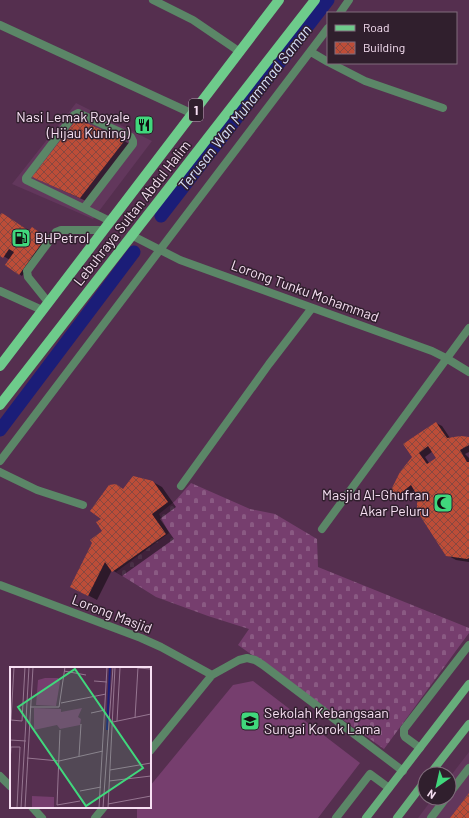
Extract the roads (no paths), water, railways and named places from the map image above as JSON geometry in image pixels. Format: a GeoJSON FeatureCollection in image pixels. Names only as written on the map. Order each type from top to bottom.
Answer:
{"type":"FeatureCollection","features":[{"type":"Feature","properties":{"kind":"main road","name":"Lebuhraya Sultan Abdul Halim"},"geometry":{"type":"LineString","coordinates":[[0,366],[279,0]]}},
{"type":"Feature","properties":{"kind":"main road","name":"Lebuhraya Sultan Abdul Halim"},"geometry":{"type":"LineString","coordinates":[[0,405],[64,325],[131,235],[315,0]]}},
{"type":"Feature","properties":{"kind":"main road"},"geometry":{"type":"LineString","coordinates":[[366,818],[469,684]]}},
{"type":"Feature","properties":{"kind":"main road"},"geometry":{"type":"LineString","coordinates":[[436,766],[469,724]]}},
{"type":"Feature","properties":{"kind":"main road"},"geometry":{"type":"LineString","coordinates":[[397,818],[417,792]]}},
{"type":"Feature","properties":{"kind":"street"},"geometry":{"type":"LineString","coordinates":[[153,0],[193,20],[240,52]]}},
{"type":"Feature","properties":{"kind":"street"},"geometry":{"type":"LineString","coordinates":[[341,12],[349,0]]}},
{"type":"Feature","properties":{"kind":"street"},"geometry":{"type":"LineString","coordinates":[[0,25],[193,114]]}},
{"type":"Feature","properties":{"kind":"street"},"geometry":{"type":"LineString","coordinates":[[0,461],[327,29]]}},
{"type":"Feature","properties":{"kind":"street"},"geometry":{"type":"LineString","coordinates":[[310,52],[327,61]]}},
{"type":"Feature","properties":{"kind":"street"},"geometry":{"type":"LineString","coordinates":[[332,64],[356,78],[443,108]]}},
{"type":"Feature","properties":{"kind":"street"},"geometry":{"type":"LineString","coordinates":[[84,208],[133,142],[131,137],[78,113],[74,115],[26,178],[28,182],[84,208],[110,220]]}},
{"type":"Feature","properties":{"kind":"street"},"geometry":{"type":"LineString","coordinates":[[45,306],[26,272],[56,232],[61,230],[103,230]]}},
{"type":"Feature","properties":{"kind":"street","name":"Lorong Tunku Mohammad"},"geometry":{"type":"LineString","coordinates":[[131,235],[160,251],[186,262],[432,351],[469,372]]}},
{"type":"Feature","properties":{"kind":"street"},"geometry":{"type":"LineString","coordinates":[[0,291],[45,306]]}},
{"type":"Feature","properties":{"kind":"street"},"geometry":{"type":"LineString","coordinates":[[181,486],[269,364],[312,308]]}},
{"type":"Feature","properties":{"kind":"street"},"geometry":{"type":"LineString","coordinates":[[322,529],[469,328]]}},
{"type":"Feature","properties":{"kind":"street"},"geometry":{"type":"LineString","coordinates":[[0,472],[37,490],[83,505]]}},
{"type":"Feature","properties":{"kind":"street","name":"Lorong Masjid"},"geometry":{"type":"LineString","coordinates":[[0,585],[141,638],[212,675]]}},
{"type":"Feature","properties":{"kind":"street"},"geometry":{"type":"LineString","coordinates":[[420,748],[405,737],[404,729],[469,645]]}},
{"type":"Feature","properties":{"kind":"street"},"geometry":{"type":"LineString","coordinates":[[151,750],[212,675],[239,660],[247,658],[255,660],[263,665],[403,770]]}},
{"type":"Feature","properties":{"kind":"street"},"geometry":{"type":"LineString","coordinates":[[457,784],[469,768]]}},
{"type":"Feature","properties":{"kind":"street"},"geometry":{"type":"LineString","coordinates":[[336,818],[370,774],[389,788]]}},
{"type":"Feature","properties":{"kind":"street"},"geometry":{"type":"LineString","coordinates":[[0,776],[10,786]]}},
{"type":"Feature","properties":{"kind":"street"},"geometry":{"type":"LineString","coordinates":[[431,818],[440,806]]}},
{"type":"Feature","properties":{"kind":"street"},"geometry":{"type":"LineString","coordinates":[[33,808],[42,818]]}},
{"type":"Feature","properties":{"kind":"street"},"geometry":{"type":"LineString","coordinates":[[95,818],[103,808]]}},
{"type":"Feature","properties":{"kind":"waterway","name":"Terusan Wan Muhammad Saman"},"geometry":{"type":"LineString","coordinates":[[161,216],[328,0]]}},
{"type":"Feature","properties":{"kind":"waterway","name":"Terusan Wan Muhammad Saman"},"geometry":{"type":"LineString","coordinates":[[0,430],[134,252]]}},
{"type":"Feature","properties":{"kind":"place","name":"Nasi Lemak Royale (Hijau Kuning)"},"geometry":{"type":"Point","coordinates":[144,125]}},
{"type":"Feature","properties":{"kind":"place","name":"BHPetrol"},"geometry":{"type":"Point","coordinates":[21,238]}},
{"type":"Feature","properties":{"kind":"place","name":"Masjid Al-Ghufran Akar Peluru"},"geometry":{"type":"Point","coordinates":[443,503]}},
{"type":"Feature","properties":{"kind":"place","name":"Sekolah Kebangsaan Sungai Korok Lama"},"geometry":{"type":"Point","coordinates":[250,721]}}]}
